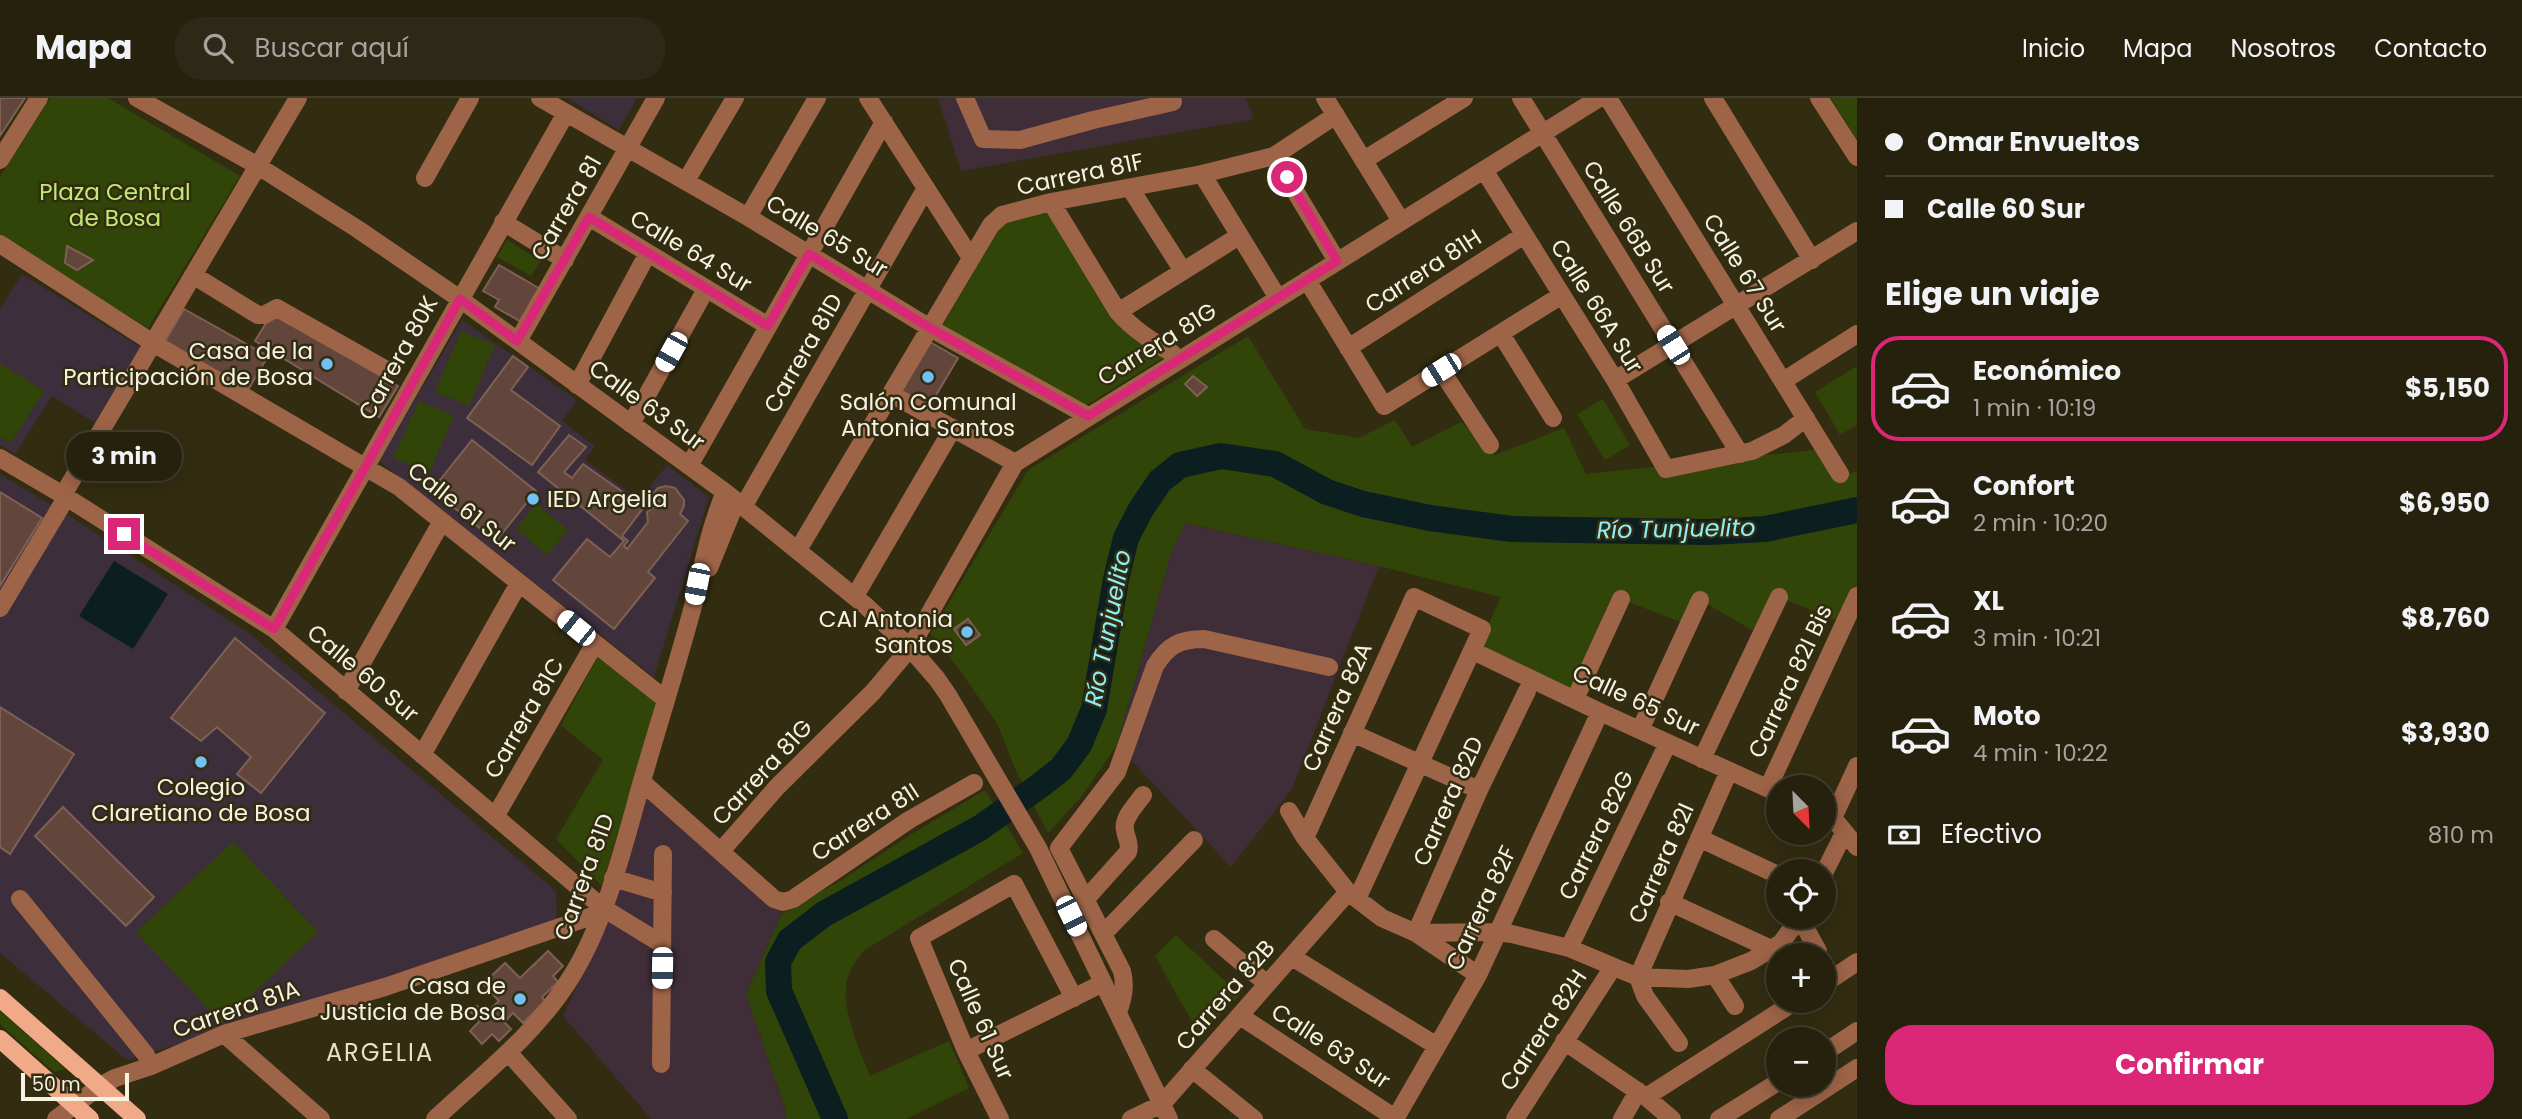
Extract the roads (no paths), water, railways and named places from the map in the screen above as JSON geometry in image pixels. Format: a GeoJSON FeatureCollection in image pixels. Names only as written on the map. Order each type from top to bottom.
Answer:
{"type":"FeatureCollection","features":[{"type":"Feature","properties":{"kind":"main road"},"geometry":{"type":"LineString","coordinates":[[0,998],[137,1119]]}},
{"type":"Feature","properties":{"kind":"main road"},"geometry":{"type":"LineString","coordinates":[[0,1039],[90,1119]]}},
{"type":"Feature","properties":{"kind":"street"},"geometry":{"type":"LineString","coordinates":[[0,160],[39,98]]}},
{"type":"Feature","properties":{"kind":"street","name":"Calle 63 Sur"},"geometry":{"type":"LineString","coordinates":[[136,98],[258,166],[460,299],[735,500],[855,596],[911,648],[937,679],[1038,848],[1166,1111]]}},
{"type":"Feature","properties":{"kind":"street"},"geometry":{"type":"LineString","coordinates":[[0,608],[299,98]]}},
{"type":"Feature","properties":{"kind":"street"},"geometry":{"type":"LineString","coordinates":[[425,178],[470,98]]}},
{"type":"Feature","properties":{"kind":"street","name":"Calle 65 Sur"},"geometry":{"type":"LineString","coordinates":[[540,98],[748,217],[930,328],[1088,416]]}},
{"type":"Feature","properties":{"kind":"street","name":"Carrera 81"},"geometry":{"type":"LineString","coordinates":[[517,341],[656,98]]}},
{"type":"Feature","properties":{"kind":"street"},"geometry":{"type":"LineString","coordinates":[[686,181],[735,98]]}},
{"type":"Feature","properties":{"kind":"street"},"geometry":{"type":"LineString","coordinates":[[748,217],[817,98]]}},
{"type":"Feature","properties":{"kind":"street"},"geometry":{"type":"LineString","coordinates":[[868,98],[971,258]]}},
{"type":"Feature","properties":{"kind":"street"},"geometry":{"type":"LineString","coordinates":[[965,98],[983,139],[1020,140],[1173,102]]}},
{"type":"Feature","properties":{"kind":"street"},"geometry":{"type":"LineString","coordinates":[[1364,160],[1464,98]]}},
{"type":"Feature","properties":{"kind":"street","name":"Calle 66B Sur"},"geometry":{"type":"LineString","coordinates":[[1521,98],[1740,454]]}},
{"type":"Feature","properties":{"kind":"street","name":"Carrera 81G"},"geometry":{"type":"LineString","coordinates":[[721,851],[777,787],[873,692],[911,648],[1015,463],[1599,98]]}},
{"type":"Feature","properties":{"kind":"street","name":"Calle 67 Sur"},"geometry":{"type":"LineString","coordinates":[[1608,98],[1840,474]]}},
{"type":"Feature","properties":{"kind":"street"},"geometry":{"type":"LineString","coordinates":[[1713,98],[1812,260]]}},
{"type":"Feature","properties":{"kind":"street"},"geometry":{"type":"LineString","coordinates":[[1819,98],[1857,157]]}},
{"type":"Feature","properties":{"kind":"street"},"geometry":{"type":"LineString","coordinates":[[1331,103],[1401,221]]}},
{"type":"Feature","properties":{"kind":"street","name":"Carrera 81F"},"geometry":{"type":"LineString","coordinates":[[798,550],[991,225],[1002,215],[1051,202],[1202,174],[1274,156],[1331,103]]}},
{"type":"Feature","properties":{"kind":"street","name":"Carrera 80K"},"geometry":{"type":"LineString","coordinates":[[274,629],[566,113]]}},
{"type":"Feature","properties":{"kind":"street"},"geometry":{"type":"LineString","coordinates":[[689,466],[884,122]]}},
{"type":"Feature","properties":{"kind":"street"},"geometry":{"type":"LineString","coordinates":[[1274,156],[1337,261]]}},
{"type":"Feature","properties":{"kind":"street","name":"Calle 66A Sur"},"geometry":{"type":"LineString","coordinates":[[1484,170],[1615,380],[1667,469],[1740,454]]}},
{"type":"Feature","properties":{"kind":"street"},"geometry":{"type":"LineString","coordinates":[[1202,174],[1278,298]]}},
{"type":"Feature","properties":{"kind":"street","name":"Carrera 81D"},"geometry":{"type":"LineString","coordinates":[[435,1119],[508,1052],[544,1013],[572,976],[602,910],[613,878],[693,603],[705,546],[867,290],[926,188]]}},
{"type":"Feature","properties":{"kind":"street"},"geometry":{"type":"LineString","coordinates":[[1130,188],[1183,271]]}},
{"type":"Feature","properties":{"kind":"street"},"geometry":{"type":"LineString","coordinates":[[1051,202],[1118,312],[1144,336],[1172,353]]}},
{"type":"Feature","properties":{"kind":"street","name":"Calle 64 Sur"},"geometry":{"type":"LineString","coordinates":[[589,217],[768,326]]}},
{"type":"Feature","properties":{"kind":"street"},"geometry":{"type":"LineString","coordinates":[[503,222],[565,260]]}},
{"type":"Feature","properties":{"kind":"street"},"geometry":{"type":"LineString","coordinates":[[1615,380],[1857,231]]}},
{"type":"Feature","properties":{"kind":"street"},"geometry":{"type":"LineString","coordinates":[[1118,312],[1239,236]]}},
{"type":"Feature","properties":{"kind":"street","name":"Carrera 81H"},"geometry":{"type":"LineString","coordinates":[[1348,348],[1524,236]]}},
{"type":"Feature","properties":{"kind":"street","name":"Calle 61 Sur"},"geometry":{"type":"LineString","coordinates":[[0,244],[153,343],[399,487],[665,699]]}},
{"type":"Feature","properties":{"kind":"street"},"geometry":{"type":"LineString","coordinates":[[577,385],[648,253]]}},
{"type":"Feature","properties":{"kind":"street"},"geometry":{"type":"LineString","coordinates":[[193,275],[258,315],[277,308],[385,369]]}},
{"type":"Feature","properties":{"kind":"street"},"geometry":{"type":"LineString","coordinates":[[1307,280],[1384,406],[1562,295]]}},
{"type":"Feature","properties":{"kind":"street"},"geometry":{"type":"LineString","coordinates":[[631,424],[706,289]]}},
{"type":"Feature","properties":{"kind":"street"},"geometry":{"type":"LineString","coordinates":[[1501,334],[1553,418]]}},
{"type":"Feature","properties":{"kind":"street"},"geometry":{"type":"LineString","coordinates":[[1783,381],[1857,334]]}},
{"type":"Feature","properties":{"kind":"street"},"geometry":{"type":"LineString","coordinates":[[1441,370],[1490,445]]}},
{"type":"Feature","properties":{"kind":"street"},"geometry":{"type":"LineString","coordinates":[[891,394],[1015,463]]}},
{"type":"Feature","properties":{"kind":"street"},"geometry":{"type":"LineString","coordinates":[[1740,454],[1770,443],[1806,418]]}},
{"type":"Feature","properties":{"kind":"street"},"geometry":{"type":"LineString","coordinates":[[855,596],[953,428]]}},
{"type":"Feature","properties":{"kind":"street","name":"Calle 60 Sur"},"geometry":{"type":"LineString","coordinates":[[0,458],[274,629],[602,910],[662,944]]}},
{"type":"Feature","properties":{"kind":"street"},"geometry":{"type":"LineString","coordinates":[[346,691],[442,521]]}},
{"type":"Feature","properties":{"kind":"street"},"geometry":{"type":"LineString","coordinates":[[422,755],[519,583]]}},
{"type":"Feature","properties":{"kind":"street","name":"Carrera 82I Bis"},"geometry":{"type":"LineString","coordinates":[[1779,775],[1857,596]]}},
{"type":"Feature","properties":{"kind":"street","name":"Carrera 82B"},"geometry":{"type":"LineString","coordinates":[[1131,1119],[1166,1111],[1192,1069],[1292,957],[1352,896],[1482,629],[1414,597]]}},
{"type":"Feature","properties":{"kind":"street","name":"Carrera 82A"},"geometry":{"type":"LineString","coordinates":[[1305,838],[1414,597]]}},
{"type":"Feature","properties":{"kind":"street"},"geometry":{"type":"LineString","coordinates":[[1702,758],[1779,597]]}},
{"type":"Feature","properties":{"kind":"street"},"geometry":{"type":"LineString","coordinates":[[1575,699],[1620,598]]}},
{"type":"Feature","properties":{"kind":"street"},"geometry":{"type":"LineString","coordinates":[[1640,730],[1700,600]]}},
{"type":"Feature","properties":{"kind":"street"},"geometry":{"type":"LineString","coordinates":[[1118,1013],[1125,981],[1059,848],[1117,772],[1155,666],[1170,647],[1187,639],[1204,639],[1329,667]]}},
{"type":"Feature","properties":{"kind":"street","name":"Carrera 81C"},"geometry":{"type":"LineString","coordinates":[[495,817],[595,643]]}},
{"type":"Feature","properties":{"kind":"street","name":"Calle 65 Sur"},"geometry":{"type":"LineString","coordinates":[[1473,651],[1766,787]]}},
{"type":"Feature","properties":{"kind":"street","name":"Carrera 82D"},"geometry":{"type":"LineString","coordinates":[[1416,933],[1479,790],[1527,691]]}},
{"type":"Feature","properties":{"kind":"street","name":"Carrera 82F"},"geometry":{"type":"LineString","coordinates":[[1395,1118],[1478,975],[1600,712]]}},
{"type":"Feature","properties":{"kind":"street"},"geometry":{"type":"LineString","coordinates":[[1352,733],[1479,790]]}},
{"type":"Feature","properties":{"kind":"street","name":"Carrera 82G"},"geometry":{"type":"LineString","coordinates":[[1569,948],[1668,743]]}},
{"type":"Feature","properties":{"kind":"street"},"geometry":{"type":"LineString","coordinates":[[1836,817],[1857,766]]}},
{"type":"Feature","properties":{"kind":"street","name":"Carrera 82I"},"geometry":{"type":"LineString","coordinates":[[1638,976],[1729,771]]}},
{"type":"Feature","properties":{"kind":"street"},"geometry":{"type":"LineString","coordinates":[[642,782],[721,851]]}},
{"type":"Feature","properties":{"kind":"street","name":"Carrera 81I"},"geometry":{"type":"LineString","coordinates":[[721,851],[774,900],[793,900],[909,820],[974,783]]}},
{"type":"Feature","properties":{"kind":"street"},"geometry":{"type":"LineString","coordinates":[[1085,900],[1128,852],[1130,845],[1124,827],[1126,819],[1143,795]]}},
{"type":"Feature","properties":{"kind":"street"},"geometry":{"type":"LineString","coordinates":[[1289,811],[1305,838],[1352,896],[1382,918],[1416,933],[1478,975]]}},
{"type":"Feature","properties":{"kind":"street"},"geometry":{"type":"LineString","coordinates":[[1836,824],[1857,847]]}},
{"type":"Feature","properties":{"kind":"street"},"geometry":{"type":"LineString","coordinates":[[1699,838],[1766,869]]}},
{"type":"Feature","properties":{"kind":"street"},"geometry":{"type":"LineString","coordinates":[[1103,934],[1194,840]]}},
{"type":"Feature","properties":{"kind":"street"},"geometry":{"type":"LineString","coordinates":[[661,1064],[663,854]]}},
{"type":"Feature","properties":{"kind":"street"},"geometry":{"type":"LineString","coordinates":[[613,878],[663,893]]}},
{"type":"Feature","properties":{"kind":"street","name":"Calle 61 Sur"},"geometry":{"type":"LineString","coordinates":[[1000,1119],[966,1051],[919,938],[1014,884],[1074,998]]}},
{"type":"Feature","properties":{"kind":"street"},"geometry":{"type":"LineString","coordinates":[[20,899],[146,1055],[150,1066]]}},
{"type":"Feature","properties":{"kind":"street"},"geometry":{"type":"LineString","coordinates":[[1669,902],[1766,947]]}},
{"type":"Feature","properties":{"kind":"street","name":"Carrera 81A"},"geometry":{"type":"LineString","coordinates":[[56,1119],[100,1086],[224,1034],[385,987],[602,910]]}},
{"type":"Feature","properties":{"kind":"street"},"geometry":{"type":"LineString","coordinates":[[1416,933],[1497,932],[1569,948],[1638,976],[1688,979],[1714,975],[1751,961],[1766,952]]}},
{"type":"Feature","properties":{"kind":"street"},"geometry":{"type":"LineString","coordinates":[[1214,939],[1268,984]]}},
{"type":"Feature","properties":{"kind":"street"},"geometry":{"type":"LineString","coordinates":[[1292,957],[1437,1046]]}},
{"type":"Feature","properties":{"kind":"street"},"geometry":{"type":"LineString","coordinates":[[1836,976],[1857,962]]}},
{"type":"Feature","properties":{"kind":"street","name":"Carrera 82H"},"geometry":{"type":"LineString","coordinates":[[1516,1119],[1613,967]]}},
{"type":"Feature","properties":{"kind":"street"},"geometry":{"type":"LineString","coordinates":[[1714,975],[1735,1006]]}},
{"type":"Feature","properties":{"kind":"street"},"geometry":{"type":"LineString","coordinates":[[1638,976],[1644,996],[1679,1042]]}},
{"type":"Feature","properties":{"kind":"street"},"geometry":{"type":"LineString","coordinates":[[966,1051],[1103,983]]}},
{"type":"Feature","properties":{"kind":"street"},"geometry":{"type":"LineString","coordinates":[[1622,1119],[1642,1094],[1776,1013]]}},
{"type":"Feature","properties":{"kind":"street","name":"Calle 63 Sur"},"geometry":{"type":"LineString","coordinates":[[1240,1016],[1395,1118]]}},
{"type":"Feature","properties":{"kind":"street"},"geometry":{"type":"LineString","coordinates":[[1836,1045],[1857,1031]]}},
{"type":"Feature","properties":{"kind":"street"},"geometry":{"type":"LineString","coordinates":[[224,1034],[317,1116]]}},
{"type":"Feature","properties":{"kind":"street"},"geometry":{"type":"LineString","coordinates":[[1564,1041],[1642,1094],[1672,1119]]}},
{"type":"Feature","properties":{"kind":"street"},"geometry":{"type":"LineString","coordinates":[[508,1052],[568,1119]]}},
{"type":"Feature","properties":{"kind":"street"},"geometry":{"type":"LineString","coordinates":[[1192,1069],[1254,1119]]}},
{"type":"Feature","properties":{"kind":"street"},"geometry":{"type":"LineString","coordinates":[[1779,1119],[1857,1069]]}},
{"type":"Feature","properties":{"kind":"street"},"geometry":{"type":"LineString","coordinates":[[1720,1119],[1766,1090]]}},
{"type":"Feature","properties":{"kind":"street"},"geometry":{"type":"LineString","coordinates":[[294,1119],[317,1116]]}},
{"type":"Feature","properties":{"kind":"waterway","name":"Río Tunjuelito"},"geometry":{"type":"LineString","coordinates":[[835,1119],[779,991],[778,962],[790,940],[824,914],[980,828],[1061,769],[1079,745],[1094,709],[1116,579],[1126,538],[1160,481],[1180,465],[1221,456],[1275,464],[1327,492],[1363,504],[1430,518],[1512,529],[1709,532],[1765,529],[1857,510]]}},
{"type":"Feature","properties":{"kind":"place","name":"Casa de la Participación de Bosa"},"geometry":{"type":"Point","coordinates":[327,364]}},
{"type":"Feature","properties":{"kind":"place","name":"Salón Comunal Antonia Santos"},"geometry":{"type":"Point","coordinates":[928,377]}},
{"type":"Feature","properties":{"kind":"place","name":"IED Argelia"},"geometry":{"type":"Point","coordinates":[533,499]}},
{"type":"Feature","properties":{"kind":"place","name":"CAI Antonia Santos"},"geometry":{"type":"Point","coordinates":[967,632]}},
{"type":"Feature","properties":{"kind":"place","name":"Colegio Claretiano de Bosa"},"geometry":{"type":"Point","coordinates":[201,762]}},
{"type":"Feature","properties":{"kind":"place","name":"Casa de Justicia de Bosa"},"geometry":{"type":"Point","coordinates":[520,999]}},
{"type":"Feature","properties":{"kind":"district","name":"ARGELIA"},"geometry":{"type":"Point","coordinates":[380,1053]}},
{"type":"Feature","properties":{"kind":"park label","name":"Plaza Central de Bosa"},"geometry":{"type":"Point","coordinates":[115,205]}}]}
